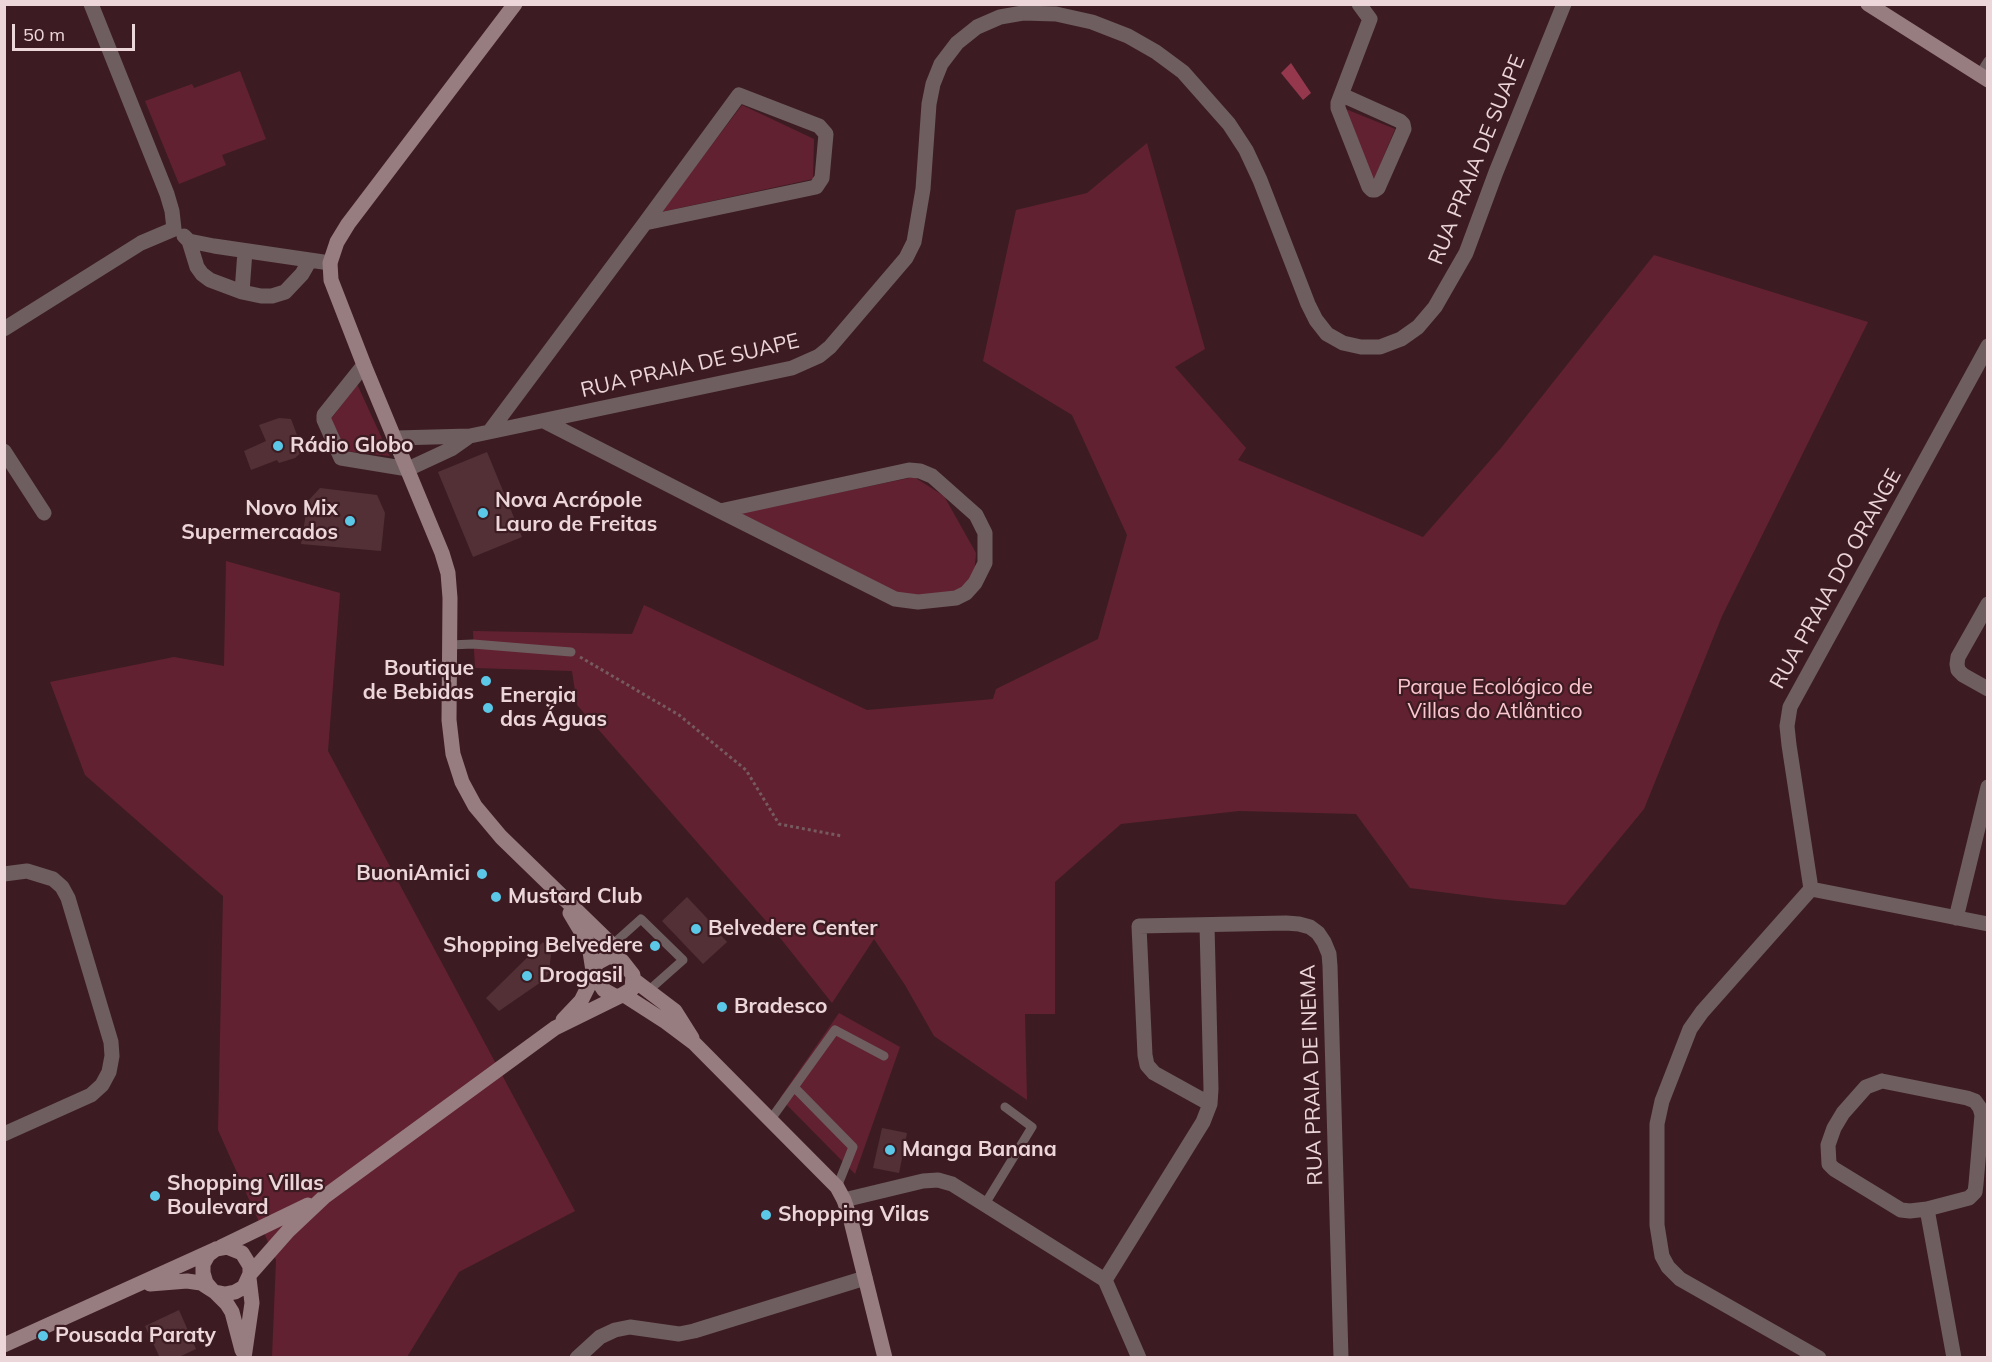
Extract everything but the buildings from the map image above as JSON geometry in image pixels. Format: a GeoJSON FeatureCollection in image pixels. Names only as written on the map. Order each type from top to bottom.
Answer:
{"type":"FeatureCollection","features":[{"type":"Feature","properties":{"kind":"street"},"geometry":{"type":"LineString","coordinates":[[91,4],[167,194],[174,229],[189,241],[330,263]]}},
{"type":"Feature","properties":{"kind":"street"},"geometry":{"type":"LineString","coordinates":[[515,4],[348,224],[337,242],[330,263],[334,288],[435,533],[445,563],[450,598],[449,720],[453,754],[462,782],[475,806],[501,837],[627,965],[633,975],[632,989],[622,996],[555,1028]]}},
{"type":"Feature","properties":{"kind":"street"},"geometry":{"type":"LineString","coordinates":[[1359,4],[1370,19]]}},
{"type":"Feature","properties":{"kind":"street"},"geometry":{"type":"LineString","coordinates":[[1342,95],[1403,124],[1404,129],[1378,188],[1375,190],[1369,187],[1340,114],[1338,103],[1376,4]]}},
{"type":"Feature","properties":{"kind":"street","name":"RUA PRAIA DE SUAPE"},"geometry":{"type":"LineString","coordinates":[[396,438],[470,436],[792,368],[819,356],[830,347],[906,258],[914,242],[923,189],[929,104],[933,84],[941,64],[957,43],[977,27],[1000,17],[1023,13],[1056,14],[1092,22],[1128,36],[1156,52],[1183,72],[1229,124],[1246,150],[1308,304],[1316,320],[1327,334],[1342,343],[1361,347],[1380,346],[1401,339],[1418,327],[1435,307],[1466,253],[1564,4]]}},
{"type":"Feature","properties":{"kind":"street"},"geometry":{"type":"LineString","coordinates":[[1868,4],[1983,78]]}},
{"type":"Feature","properties":{"kind":"street"},"geometry":{"type":"LineString","coordinates":[[490,431],[740,95],[819,126],[826,134],[822,178],[816,187],[645,223]]}},
{"type":"Feature","properties":{"kind":"street"},"geometry":{"type":"LineString","coordinates":[[4,329],[141,243],[174,229]]}},
{"type":"Feature","properties":{"kind":"street"},"geometry":{"type":"LineString","coordinates":[[189,241],[197,267],[202,274],[210,280],[242,292],[261,296],[272,296],[285,292],[302,274],[310,260]]}},
{"type":"Feature","properties":{"kind":"street"},"geometry":{"type":"LineString","coordinates":[[242,292],[245,251]]}},
{"type":"Feature","properties":{"kind":"street","name":"RUA PRAIA DO ORANGE"},"geometry":{"type":"LineString","coordinates":[[1811,889],[1789,745],[1787,726],[1790,707],[1988,346]]}},
{"type":"Feature","properties":{"kind":"street"},"geometry":{"type":"LineString","coordinates":[[364,364],[324,415],[324,420],[341,458],[408,469]]}},
{"type":"Feature","properties":{"kind":"street"},"geometry":{"type":"LineString","coordinates":[[544,420],[720,511],[896,599],[906,602],[956,598],[975,583],[985,563],[985,532],[976,515],[932,476],[920,471],[909,470],[720,511]]}},
{"type":"Feature","properties":{"kind":"street","name":"RUA PRAIA DE SUAPE"},"geometry":{"type":"LineString","coordinates":[[408,469],[470,436]]}},
{"type":"Feature","properties":{"kind":"street"},"geometry":{"type":"LineString","coordinates":[[4,451],[44,513]]}},
{"type":"Feature","properties":{"kind":"street"},"geometry":{"type":"LineString","coordinates":[[1988,604],[1958,657],[1957,664],[1958,670],[1963,675],[1988,689]]}},
{"type":"Feature","properties":{"kind":"street"},"geometry":{"type":"LineString","coordinates":[[1956,918],[1988,788]]}},
{"type":"Feature","properties":{"kind":"street"},"geometry":{"type":"LineString","coordinates":[[4,874],[27,871],[53,879],[62,886],[68,898],[111,1042],[112,1056],[109,1072],[102,1085],[91,1095],[4,1134]]}},
{"type":"Feature","properties":{"kind":"street"},"geometry":{"type":"LineString","coordinates":[[1819,1358],[1680,1279],[1668,1267],[1662,1256],[1657,1225],[1657,1124],[1665,1092],[1690,1029],[1702,1012],[1811,889],[1988,924]]}},
{"type":"Feature","properties":{"kind":"street"},"geometry":{"type":"LineString","coordinates":[[557,893],[589,945],[596,981],[604,990],[615,996],[622,996],[666,1022],[694,1043],[841,1193],[885,1358]]}},
{"type":"Feature","properties":{"kind":"street","name":"RUA PRAIA DE INEMA"},"geometry":{"type":"LineString","coordinates":[[1210,1104],[1154,1073],[1147,1065],[1139,926],[1299,924],[1310,927],[1318,933],[1329,954],[1341,1358]]}},
{"type":"Feature","properties":{"kind":"street"},"geometry":{"type":"LineString","coordinates":[[1105,1280],[1203,1122],[1210,1104],[1207,925]]}},
{"type":"Feature","properties":{"kind":"street"},"geometry":{"type":"LineString","coordinates":[[135,1286],[187,1281],[201,1283],[214,1291],[225,1294],[235,1293],[244,1287],[249,1276],[288,1231],[324,1197],[555,1028],[581,1001],[600,960],[613,951]]}},
{"type":"Feature","properties":{"kind":"street"},"geometry":{"type":"LineString","coordinates":[[634,980],[675,1011],[694,1043]]}},
{"type":"Feature","properties":{"kind":"street"},"geometry":{"type":"LineString","coordinates":[[1882,1081],[1967,1098],[1975,1101],[1980,1108],[1982,1115],[1975,1192],[1962,1202],[1927,1209],[1901,1210],[1829,1164],[1828,1145],[1834,1128],[1851,1104],[1866,1087],[1873,1083],[1882,1081]]}},
{"type":"Feature","properties":{"kind":"street"},"geometry":{"type":"LineString","coordinates":[[841,1193],[923,1181],[938,1180],[952,1184],[1105,1280],[1139,1358]]}},
{"type":"Feature","properties":{"kind":"street"},"geometry":{"type":"LineString","coordinates":[[4,1345],[218,1249],[324,1197]]}},
{"type":"Feature","properties":{"kind":"street"},"geometry":{"type":"LineString","coordinates":[[1927,1209],[1954,1358]]}},
{"type":"Feature","properties":{"kind":"street"},"geometry":{"type":"LineString","coordinates":[[235,1248],[242,1253],[250,1266],[252,1304],[244,1358],[232,1312],[206,1283],[203,1273],[203,1264],[208,1255],[218,1249],[235,1248]]}},
{"type":"Feature","properties":{"kind":"street"},"geometry":{"type":"LineString","coordinates":[[577,1358],[600,1337],[615,1330],[630,1328],[679,1334],[694,1331],[865,1278]]}},
{"type":"Feature","properties":{"kind":"lane"},"geometry":{"type":"LineString","coordinates":[[1983,78],[1988,61]]}},
{"type":"Feature","properties":{"kind":"lane"},"geometry":{"type":"LineString","coordinates":[[450,645],[473,644],[571,652]]}},
{"type":"Feature","properties":{"kind":"lane"},"geometry":{"type":"LineString","coordinates":[[613,951],[640,918],[683,960],[648,991]]}},
{"type":"Feature","properties":{"kind":"lane"},"geometry":{"type":"LineString","coordinates":[[771,1119],[835,1030],[885,1056]]}},
{"type":"Feature","properties":{"kind":"lane"},"geometry":{"type":"LineString","coordinates":[[794,1088],[853,1147],[841,1193]]}},
{"type":"Feature","properties":{"kind":"lane"},"geometry":{"type":"LineString","coordinates":[[985,1204],[1032,1127],[1005,1107]]}},
{"type":"Feature","properties":{"kind":"path"},"geometry":{"type":"LineString","coordinates":[[571,652],[679,715],[747,770],[779,824],[842,836]]}},
{"type":"Feature","properties":{"kind":"green space"},"geometry":{"type":"Polygon","coordinates":[[[240,71],[266,139],[222,155],[226,165],[179,184],[145,101],[192,84],[194,88],[240,71]]]}},
{"type":"Feature","properties":{"kind":"green space"},"geometry":{"type":"Polygon","coordinates":[[[742,105],[814,139],[813,179],[661,212],[742,105]]]}},
{"type":"Feature","properties":{"kind":"green space"},"geometry":{"type":"Polygon","coordinates":[[[1343,108],[1395,129],[1373,182],[1343,108]]]}},
{"type":"Feature","properties":{"kind":"green space","name":"Parque Ecológico de Villas do Atlântico"},"geometry":{"type":"Polygon","coordinates":[[[1147,143],[1205,349],[1175,367],[1246,448],[1238,460],[1423,537],[1501,448],[1654,255],[1868,322],[1722,616],[1644,809],[1565,905],[1410,888],[1356,814],[1239,811],[1121,824],[1055,882],[1055,1014],[1025,1014],[1027,1100],[934,1036],[905,985],[874,939],[832,1003],[773,929],[577,705],[572,671],[475,668],[473,631],[632,634],[644,605],[867,710],[993,699],[996,689],[1098,639],[1127,535],[1072,415],[983,361],[1016,210],[1087,193],[1147,143]]]}},
{"type":"Feature","properties":{"kind":"green space"},"geometry":{"type":"Polygon","coordinates":[[[357,384],[390,456],[345,451],[331,419],[357,384]]]}},
{"type":"Feature","properties":{"kind":"green space"},"geometry":{"type":"Polygon","coordinates":[[[914,477],[944,496],[976,553],[974,576],[958,592],[921,597],[895,593],[736,514],[914,477]]]}},
{"type":"Feature","properties":{"kind":"green space"},"geometry":{"type":"Polygon","coordinates":[[[226,561],[340,593],[328,751],[575,1211],[459,1272],[407,1357],[272,1357],[276,1260],[218,1130],[223,896],[85,775],[50,682],[174,657],[224,666],[226,561]]]}},
{"type":"Feature","properties":{"kind":"green space"},"geometry":{"type":"Polygon","coordinates":[[[839,1013],[900,1047],[855,1174],[780,1098],[839,1013]]]}},
{"type":"Feature","properties":{"kind":"shaded area"},"geometry":{"type":"Polygon","coordinates":[[[1291,63],[1311,93],[1303,100],[1281,73],[1291,63]]]}},
{"type":"Feature","properties":{"kind":"place","name":"Rádio Globo"},"geometry":{"type":"Point","coordinates":[278,446]}},
{"type":"Feature","properties":{"kind":"place","name":"Nova Acrópole Lauro de Freitas"},"geometry":{"type":"Point","coordinates":[483,513]}},
{"type":"Feature","properties":{"kind":"place","name":"Novo Mix Supermercados"},"geometry":{"type":"Point","coordinates":[350,521]}},
{"type":"Feature","properties":{"kind":"place","name":"Boutique de Bebidas"},"geometry":{"type":"Point","coordinates":[486,681]}},
{"type":"Feature","properties":{"kind":"place","name":"Energia das Águas"},"geometry":{"type":"Point","coordinates":[488,708]}},
{"type":"Feature","properties":{"kind":"place","name":"BuoniAmici"},"geometry":{"type":"Point","coordinates":[482,874]}},
{"type":"Feature","properties":{"kind":"place","name":"Mustard Club"},"geometry":{"type":"Point","coordinates":[496,897]}},
{"type":"Feature","properties":{"kind":"place","name":"Belvedere Center"},"geometry":{"type":"Point","coordinates":[696,929]}},
{"type":"Feature","properties":{"kind":"place","name":"Shopping Belvedere"},"geometry":{"type":"Point","coordinates":[655,946]}},
{"type":"Feature","properties":{"kind":"place","name":"Drogasil"},"geometry":{"type":"Point","coordinates":[527,976]}},
{"type":"Feature","properties":{"kind":"place","name":"Bradesco"},"geometry":{"type":"Point","coordinates":[722,1007]}},
{"type":"Feature","properties":{"kind":"place","name":"Manga Banana"},"geometry":{"type":"Point","coordinates":[890,1150]}},
{"type":"Feature","properties":{"kind":"place","name":"Shopping Villas Boulevard"},"geometry":{"type":"Point","coordinates":[155,1196]}},
{"type":"Feature","properties":{"kind":"place","name":"Shopping Vilas"},"geometry":{"type":"Point","coordinates":[766,1215]}},
{"type":"Feature","properties":{"kind":"place","name":"Pousada Paraty"},"geometry":{"type":"Point","coordinates":[43,1336]}}]}
